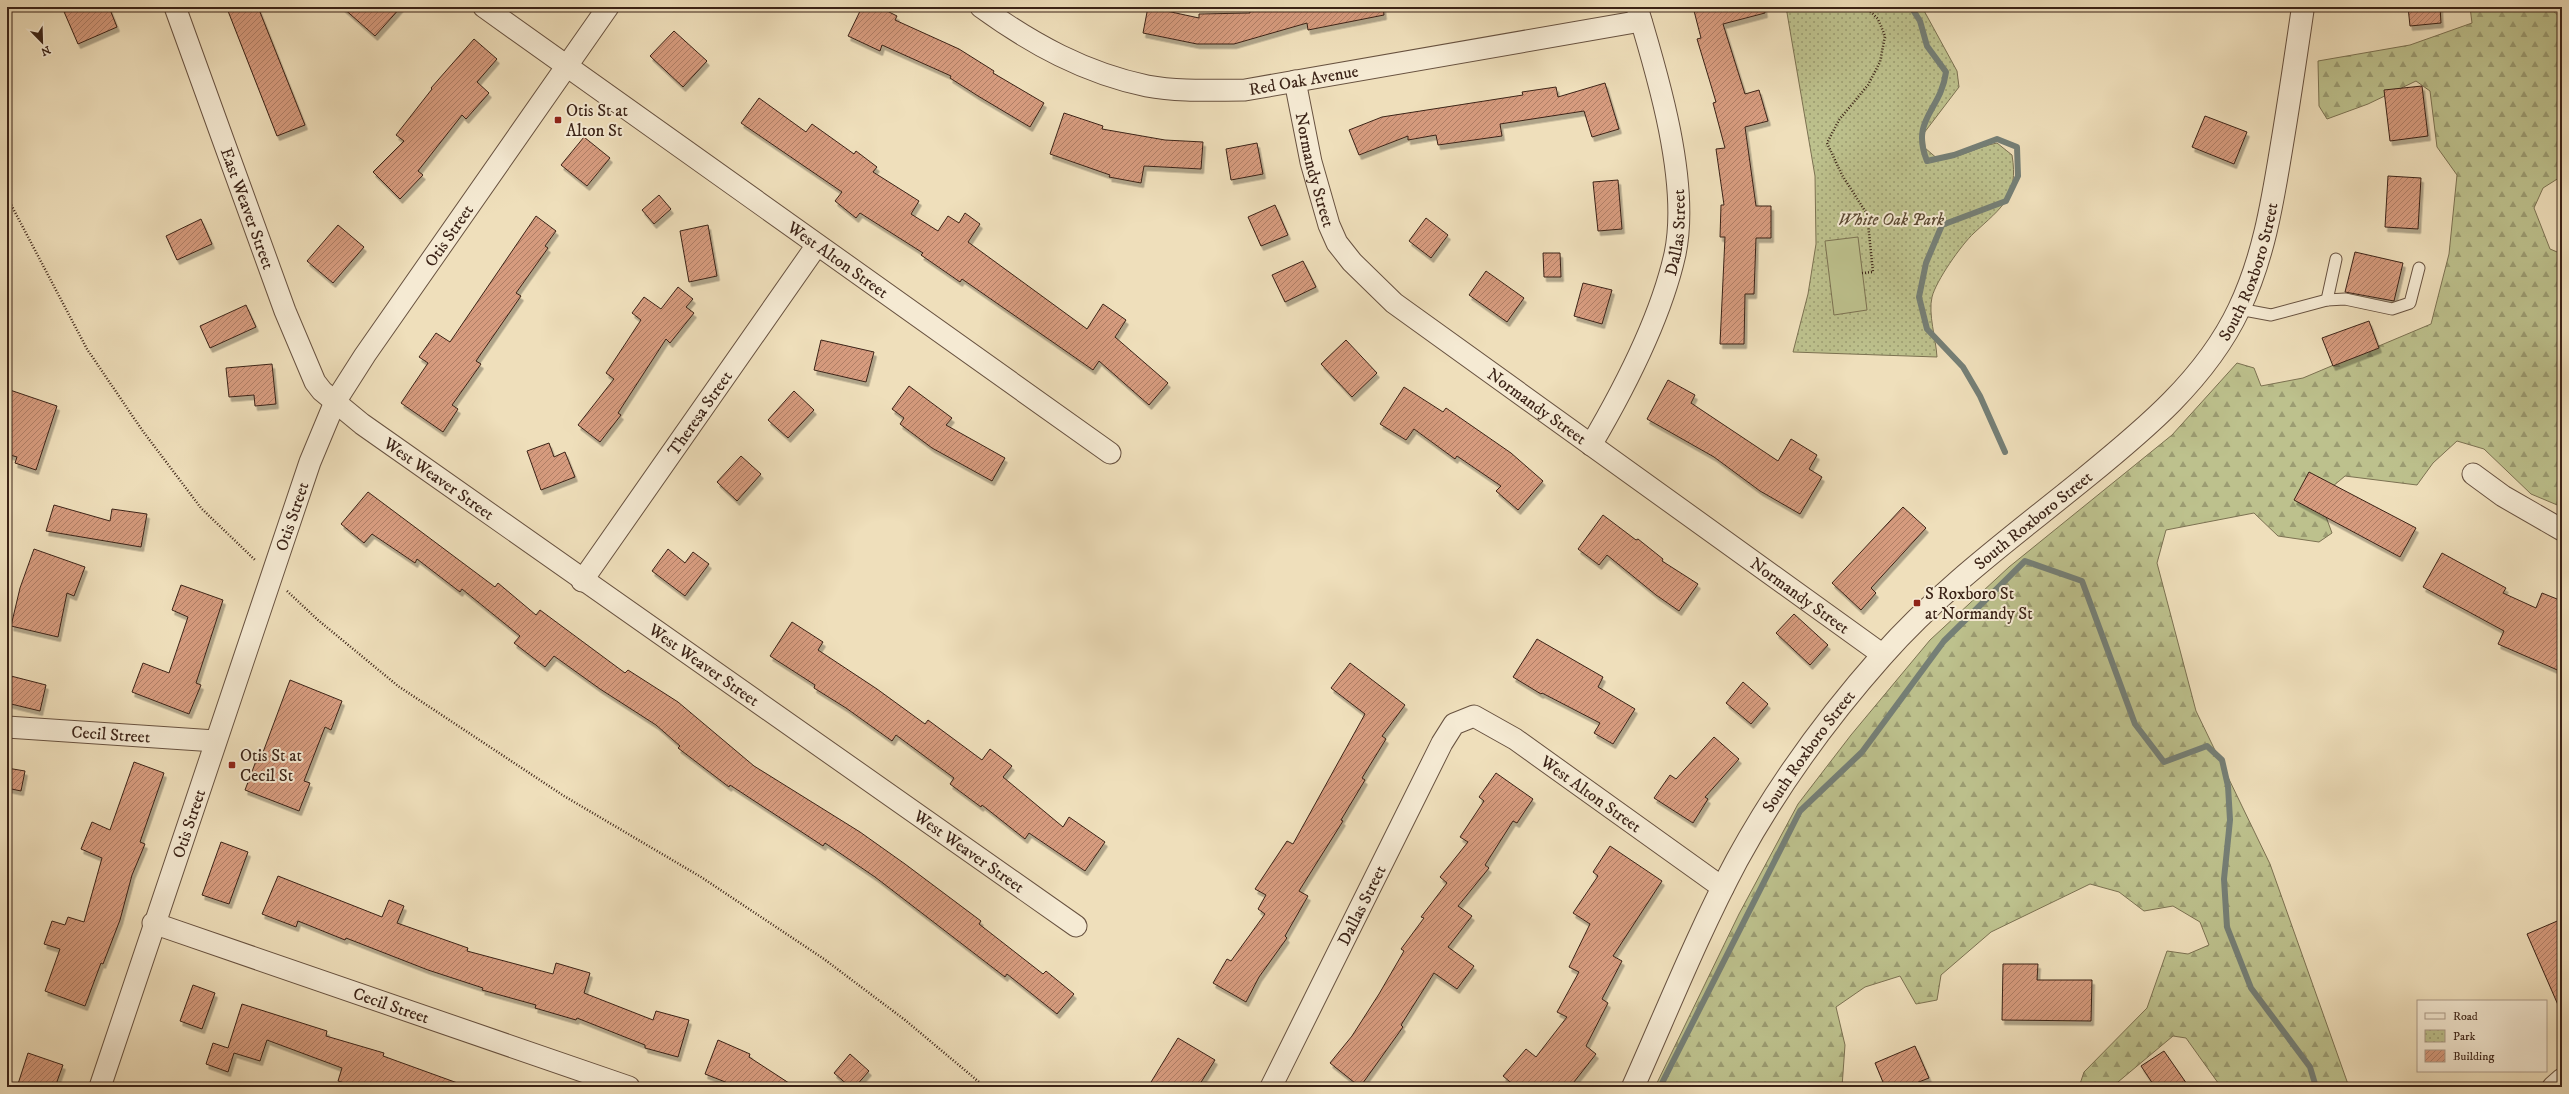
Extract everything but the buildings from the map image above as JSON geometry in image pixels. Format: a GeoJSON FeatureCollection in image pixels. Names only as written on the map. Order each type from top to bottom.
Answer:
{"type":"FeatureCollection","features":[{"type":"Feature","properties":{"kind":"street","name":"East Weaver Street"},"geometry":{"type":"LineString","coordinates":[[175,7],[285,311],[315,382],[335,402]]}},
{"type":"Feature","properties":{"kind":"street","name":"West Alton Street"},"geometry":{"type":"LineString","coordinates":[[484,7],[1110,453]]}},
{"type":"Feature","properties":{"kind":"street","name":"Otis Street"},"geometry":{"type":"LineString","coordinates":[[100,1087],[153,923],[310,462],[335,402],[365,355],[608,7]]}},
{"type":"Feature","properties":{"kind":"street","name":"Red Oak Avenue"},"geometry":{"type":"LineString","coordinates":[[981,7],[1017,33],[1055,55],[1086,68],[1147,86],[1174,89],[1245,90],[1639,14]]}},
{"type":"Feature","properties":{"kind":"street","name":"South Roxboro Street"},"geometry":{"type":"LineString","coordinates":[[1633,1087],[1723,888],[1773,800],[1810,746],[1882,655],[1917,618],[1973,569],[2139,434],[2198,373],[2218,345],[2239,309],[2262,245],[2274,197],[2303,7]]}},
{"type":"Feature","properties":{"kind":"street","name":"Dallas Street"},"geometry":{"type":"LineString","coordinates":[[1591,445],[1610,414],[1662,300],[1675,253],[1678,201],[1668,121],[1639,14]]}},
{"type":"Feature","properties":{"kind":"street","name":"Normandy Street"},"geometry":{"type":"LineString","coordinates":[[1295,81],[1311,162],[1329,225],[1338,243],[1352,262],[1394,303],[1882,655]]}},
{"type":"Feature","properties":{"kind":"street","name":"Theresa Street"},"geometry":{"type":"LineString","coordinates":[[582,581],[817,245]]}},
{"type":"Feature","properties":{"kind":"street","name":"West Weaver Street"},"geometry":{"type":"LineString","coordinates":[[335,402],[362,424],[582,581],[1076,926]]}},
{"type":"Feature","properties":{"kind":"street"},"geometry":{"type":"LineString","coordinates":[[2473,474],[2504,496],[2562,530]]}},
{"type":"Feature","properties":{"kind":"street","name":"West Alton Street"},"geometry":{"type":"LineString","coordinates":[[1454,724],[1474,716],[1515,739],[1705,873],[1723,888]]}},
{"type":"Feature","properties":{"kind":"street","name":"Dallas Street"},"geometry":{"type":"LineString","coordinates":[[1271,1087],[1442,743],[1454,724]]}},
{"type":"Feature","properties":{"kind":"street","name":"Cecil Street"},"geometry":{"type":"LineString","coordinates":[[7,727],[215,741]]}},
{"type":"Feature","properties":{"kind":"street","name":"Cecil Street"},"geometry":{"type":"LineString","coordinates":[[153,923],[629,1087]]}},
{"type":"Feature","properties":{"kind":"street"},"geometry":{"type":"LineString","coordinates":[[2553,1087],[2562,1079]]}},
{"type":"Feature","properties":{"kind":"lane"},"geometry":{"type":"LineString","coordinates":[[2327,300],[2336,259]]}},
{"type":"Feature","properties":{"kind":"lane"},"geometry":{"type":"LineString","coordinates":[[2239,309],[2271,316],[2327,300],[2345,299],[2392,309],[2410,302],[2419,268]]}},
{"type":"Feature","properties":{"kind":"path"},"geometry":{"type":"LineString","coordinates":[[1862,273],[1874,272],[1867,214],[1842,174],[1826,143],[1839,120],[1868,85],[1880,62],[1885,36],[1878,19],[1866,7]]}},
{"type":"Feature","properties":{"kind":"path"},"geometry":{"type":"LineString","coordinates":[[7,197],[87,349],[138,424],[200,508],[257,562]]}},
{"type":"Feature","properties":{"kind":"path"},"geometry":{"type":"LineString","coordinates":[[288,591],[318,620],[398,686],[564,796],[701,877],[824,959],[905,1020],[985,1087]]}},
{"type":"Feature","properties":{"kind":"green space","name":"White Oak Park"},"geometry":{"type":"Polygon","coordinates":[[[1786,7],[1922,7],[1957,71],[1959,87],[1924,133],[1925,148],[1939,160],[1954,157],[1997,143],[2012,155],[2014,169],[2013,181],[2006,200],[1993,216],[1974,233],[1963,246],[1934,290],[1931,311],[1937,357],[1793,352],[1808,294],[1816,244],[1815,176],[1786,7]]]}},
{"type":"Feature","properties":{"kind":"green space"},"geometry":{"type":"Polygon","coordinates":[[[2470,7],[2549,7],[2562,19],[2562,176],[2543,188],[2534,208],[2550,249],[2562,254],[2562,507],[2531,494],[2484,449],[2457,441],[2433,463],[2417,485],[2345,476],[2319,498],[2332,533],[2319,542],[2278,536],[2254,513],[2166,530],[2157,563],[2196,711],[2270,864],[2349,1087],[2221,1087],[2186,1038],[2173,1036],[2112,1087],[2079,1087],[2084,1072],[2147,1008],[2167,951],[2188,954],[2209,945],[2200,922],[2173,906],[2144,911],[2119,892],[2090,884],[1991,932],[1941,975],[1937,1000],[1916,1004],[1900,976],[1865,987],[1836,1007],[1845,1045],[1842,1087],[1655,1087],[1739,914],[1798,804],[1851,735],[1930,640],[2009,567],[2172,435],[2237,363],[2254,368],[2261,386],[2303,378],[2431,324],[2449,254],[2457,175],[2437,147],[2430,91],[2416,81],[2368,104],[2327,119],[2319,106],[2318,61],[2410,45],[2472,23],[2470,7]]]}},
{"type":"Feature","properties":{"kind":"green space"},"geometry":{"type":"Polygon","coordinates":[[[1858,237],[1867,310],[1834,315],[1825,241],[1858,237]]]}},
{"type":"Feature","properties":{"kind":"waterway"},"geometry":{"type":"LineString","coordinates":[[1911,7],[1920,21],[1927,46],[1946,72],[1939,96],[1924,125],[1922,135],[1923,147],[1927,161],[1954,155],[1997,139],[2017,147],[2018,176],[2006,201],[1942,225],[1926,263],[1919,297],[1927,329],[1963,367],[1980,396],[2005,452]]}},
{"type":"Feature","properties":{"kind":"waterway"},"geometry":{"type":"LineString","coordinates":[[1660,1087],[1800,811],[1862,752],[1944,641],[2025,561],[2082,581],[2135,724],[2164,762],[2207,746],[2222,760],[2228,786],[2230,820],[2224,879],[2227,927],[2251,988],[2310,1067],[2316,1087]]}},
{"type":"Feature","properties":{"kind":"place","name":"Otis St at Alton St"},"geometry":{"type":"Point","coordinates":[558,120]}},
{"type":"Feature","properties":{"kind":"place","name":"S Roxboro St at Normandy St"},"geometry":{"type":"Point","coordinates":[1917,603]}},
{"type":"Feature","properties":{"kind":"place","name":"Otis St at Cecil St"},"geometry":{"type":"Point","coordinates":[232,765]}}]}
